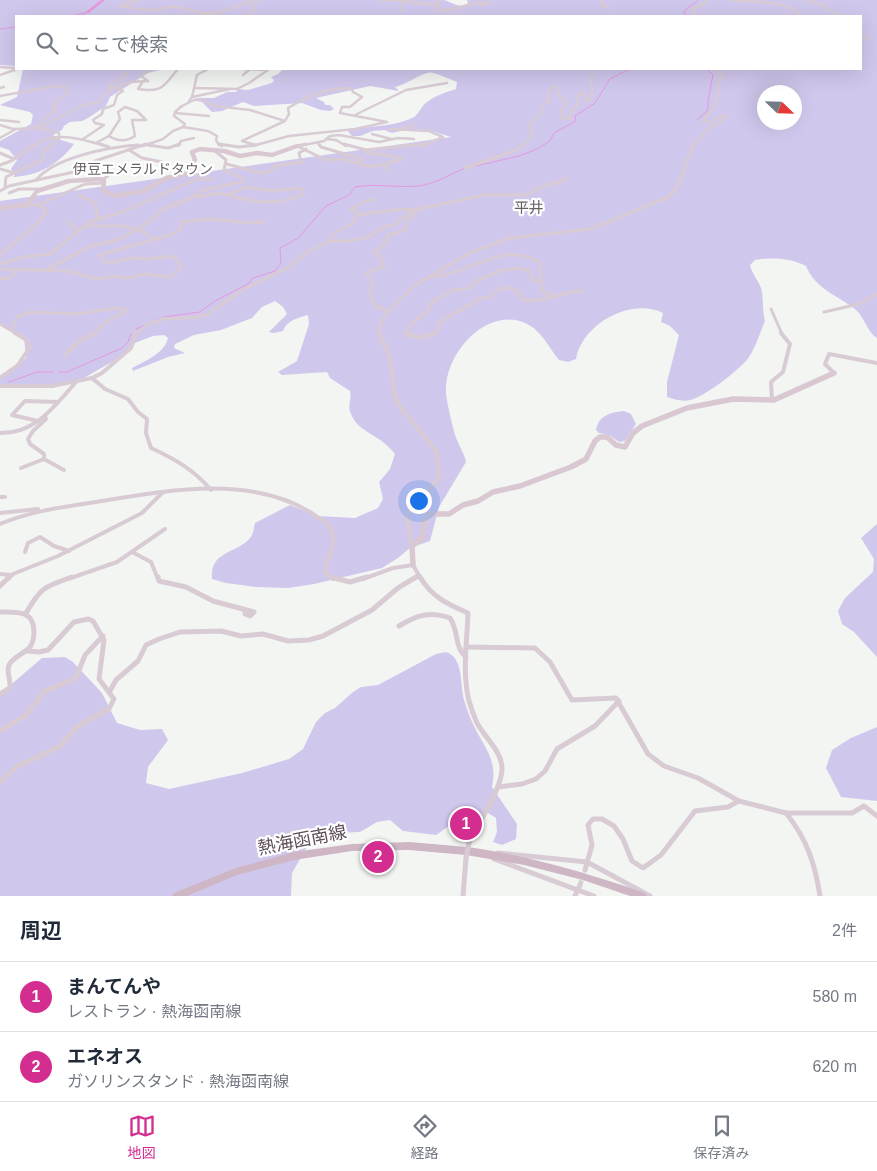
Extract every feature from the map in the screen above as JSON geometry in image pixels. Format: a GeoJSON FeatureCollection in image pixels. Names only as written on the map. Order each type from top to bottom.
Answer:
{"type":"FeatureCollection","features":[{"type":"Feature","properties":{"kind":"main road","name":"熱海函南線"},"geometry":{"type":"LineString","coordinates":[[177,896],[255,865],[326,849],[401,845],[457,849],[481,853],[561,871],[642,896]]}},
{"type":"Feature","properties":{"kind":"street"},"geometry":{"type":"LineString","coordinates":[[138,0],[120,6],[154,10],[170,7],[181,10],[191,9],[202,13],[216,13],[226,11],[250,0]]}},
{"type":"Feature","properties":{"kind":"street"},"geometry":{"type":"LineString","coordinates":[[248,15],[254,8],[251,5],[258,0]]}},
{"type":"Feature","properties":{"kind":"street"},"geometry":{"type":"LineString","coordinates":[[381,0],[434,5],[438,6],[436,10],[445,11],[455,6],[463,6],[468,1],[482,2],[484,3],[481,5],[487,5],[490,3],[490,0]]}},
{"type":"Feature","properties":{"kind":"street"},"geometry":{"type":"LineString","coordinates":[[434,5],[441,0]]}},
{"type":"Feature","properties":{"kind":"street"},"geometry":{"type":"LineString","coordinates":[[602,0],[603,6],[609,8]]}},
{"type":"Feature","properties":{"kind":"street"},"geometry":{"type":"LineString","coordinates":[[695,15],[692,9],[702,5],[707,0]]}},
{"type":"Feature","properties":{"kind":"street"},"geometry":{"type":"LineString","coordinates":[[731,0],[791,7],[799,11],[801,15]]}},
{"type":"Feature","properties":{"kind":"street"},"geometry":{"type":"LineString","coordinates":[[807,0],[826,7],[838,15]]}},
{"type":"Feature","properties":{"kind":"street"},"geometry":{"type":"LineString","coordinates":[[402,11],[402,5],[405,2]]}},
{"type":"Feature","properties":{"kind":"street"},"geometry":{"type":"LineString","coordinates":[[862,37],[869,40]]}},
{"type":"Feature","properties":{"kind":"street"},"geometry":{"type":"LineString","coordinates":[[0,66],[15,68]]}},
{"type":"Feature","properties":{"kind":"street"},"geometry":{"type":"LineString","coordinates":[[0,75],[15,69]]}},
{"type":"Feature","properties":{"kind":"street"},"geometry":{"type":"LineString","coordinates":[[83,140],[104,125],[93,120],[102,114],[103,110],[113,106],[117,95],[123,91],[109,87],[109,85],[124,77],[128,70]]}},
{"type":"Feature","properties":{"kind":"street"},"geometry":{"type":"LineString","coordinates":[[152,70],[141,76],[148,80],[142,83],[138,89],[149,90],[164,87],[177,70]]}},
{"type":"Feature","properties":{"kind":"street"},"geometry":{"type":"LineString","coordinates":[[192,97],[197,75],[206,70]]}},
{"type":"Feature","properties":{"kind":"street"},"geometry":{"type":"LineString","coordinates":[[243,75],[249,70]]}},
{"type":"Feature","properties":{"kind":"street"},"geometry":{"type":"LineString","coordinates":[[175,113],[192,97],[245,86],[267,70]]}},
{"type":"Feature","properties":{"kind":"street"},"geometry":{"type":"LineString","coordinates":[[465,168],[466,166],[517,150],[529,140],[532,131],[529,125],[539,116],[542,105],[549,101],[548,92],[553,86],[556,87],[561,99],[566,103],[561,111],[563,119],[570,119],[571,112],[578,104],[577,98],[580,92],[584,94],[585,100],[591,100],[593,92],[592,70]]}},
{"type":"Feature","properties":{"kind":"street"},"geometry":{"type":"LineString","coordinates":[[463,896],[469,843],[478,822],[498,787],[502,774],[501,762],[496,750],[477,723],[471,706],[465,674],[468,612],[437,598],[428,590],[413,565],[412,546],[406,515],[407,509],[411,503],[439,478],[439,462],[433,447],[403,411],[395,397],[390,358],[378,329],[388,311],[408,290],[468,254],[506,239],[591,228],[610,222],[672,194],[685,169],[692,146],[707,130],[728,117],[722,116],[709,123],[703,122],[710,114],[718,96],[717,84],[722,75],[718,70]]}},
{"type":"Feature","properties":{"kind":"street"},"geometry":{"type":"LineString","coordinates":[[0,125],[16,129],[37,128],[50,124],[82,105],[98,102],[112,88],[133,82],[142,83]]}},
{"type":"Feature","properties":{"kind":"street"},"geometry":{"type":"LineString","coordinates":[[355,115],[406,90],[447,82]]}},
{"type":"Feature","properties":{"kind":"street"},"geometry":{"type":"LineString","coordinates":[[0,97],[6,94],[24,93],[59,86],[68,89],[68,93],[53,104],[56,110],[37,128]]}},
{"type":"Feature","properties":{"kind":"street"},"geometry":{"type":"LineString","coordinates":[[0,191],[5,187],[74,172],[92,162],[163,139],[173,131],[184,127],[216,135],[218,145],[237,148],[257,145],[298,134],[387,122],[339,112],[342,107],[350,106],[362,97],[353,92],[352,88],[346,87],[312,95],[288,108],[288,116],[285,121],[242,141],[257,145]]}},
{"type":"Feature","properties":{"kind":"street"},"geometry":{"type":"LineString","coordinates":[[194,88],[230,89]]}},
{"type":"Feature","properties":{"kind":"street"},"geometry":{"type":"LineString","coordinates":[[180,108],[194,100],[201,99],[215,106],[250,110],[285,121]]}},
{"type":"Feature","properties":{"kind":"street"},"geometry":{"type":"LineString","coordinates":[[96,143],[110,136],[115,124],[120,120],[118,112],[125,107],[136,111],[146,119],[145,121],[132,120],[136,132],[132,138],[117,141],[110,136]]}},
{"type":"Feature","properties":{"kind":"street"},"geometry":{"type":"LineString","coordinates":[[175,113],[209,116]]}},
{"type":"Feature","properties":{"kind":"street"},"geometry":{"type":"LineString","coordinates":[[175,113],[175,118],[185,124],[184,127]]}},
{"type":"Feature","properties":{"kind":"street"},"geometry":{"type":"LineString","coordinates":[[0,120],[19,122]]}},
{"type":"Feature","properties":{"kind":"street"},"geometry":{"type":"LineString","coordinates":[[398,130],[414,125]]}},
{"type":"Feature","properties":{"kind":"street"},"geometry":{"type":"LineString","coordinates":[[37,128],[59,133],[59,138]]}},
{"type":"Feature","properties":{"kind":"street"},"geometry":{"type":"LineString","coordinates":[[0,138],[16,129]]}},
{"type":"Feature","properties":{"kind":"street"},"geometry":{"type":"LineString","coordinates":[[326,139],[336,140],[347,146],[366,150],[421,146],[443,137],[429,131],[389,129]]}},
{"type":"Feature","properties":{"kind":"street"},"geometry":{"type":"LineString","coordinates":[[372,134],[391,139]]}},
{"type":"Feature","properties":{"kind":"street"},"geometry":{"type":"LineString","coordinates":[[103,181],[102,187],[104,192],[109,195],[148,190],[164,178],[180,176],[188,171],[195,160],[193,151],[200,149],[240,156],[257,153],[272,155],[339,135],[379,142],[391,139],[414,139]]}},
{"type":"Feature","properties":{"kind":"street"},"geometry":{"type":"LineString","coordinates":[[0,165],[14,159],[45,138],[83,140],[109,147]]}},
{"type":"Feature","properties":{"kind":"street"},"geometry":{"type":"LineString","coordinates":[[5,187],[6,178],[42,160],[44,151],[59,138]]}},
{"type":"Feature","properties":{"kind":"street"},"geometry":{"type":"LineString","coordinates":[[36,180],[46,172],[76,157],[109,147],[144,145],[170,148],[178,146],[181,140],[194,138]]}},
{"type":"Feature","properties":{"kind":"street"},"geometry":{"type":"LineString","coordinates":[[317,142],[323,148],[362,159],[356,163]]}},
{"type":"Feature","properties":{"kind":"street"},"geometry":{"type":"LineString","coordinates":[[297,146],[326,160],[343,160],[365,166],[402,159]]}},
{"type":"Feature","properties":{"kind":"street"},"geometry":{"type":"LineString","coordinates":[[215,151],[226,160],[227,164],[255,173],[272,171],[274,167],[301,162],[299,153],[306,149]]}},
{"type":"Feature","properties":{"kind":"street"},"geometry":{"type":"LineString","coordinates":[[129,150],[142,158],[162,162],[164,164],[162,166]]}},
{"type":"Feature","properties":{"kind":"street"},"geometry":{"type":"LineString","coordinates":[[366,150],[366,152],[392,155],[406,163]]}},
{"type":"Feature","properties":{"kind":"street"},"geometry":{"type":"LineString","coordinates":[[0,153],[14,159]]}},
{"type":"Feature","properties":{"kind":"street"},"geometry":{"type":"LineString","coordinates":[[376,160],[389,170]]}},
{"type":"Feature","properties":{"kind":"street"},"geometry":{"type":"LineString","coordinates":[[193,197],[203,190],[242,182],[242,178],[224,170],[227,164]]}},
{"type":"Feature","properties":{"kind":"street"},"geometry":{"type":"LineString","coordinates":[[280,166],[286,170]]}},
{"type":"Feature","properties":{"kind":"street"},"geometry":{"type":"LineString","coordinates":[[0,169],[16,173]]}},
{"type":"Feature","properties":{"kind":"street"},"geometry":{"type":"LineString","coordinates":[[188,171],[198,176],[198,179]]}},
{"type":"Feature","properties":{"kind":"street"},"geometry":{"type":"LineString","coordinates":[[37,205],[85,184],[103,181],[110,175]]}},
{"type":"Feature","properties":{"kind":"street"},"geometry":{"type":"LineString","coordinates":[[329,241],[334,233],[352,223],[356,216],[360,214],[402,208],[413,210],[485,195],[527,195],[544,186],[565,180],[567,177]]}},
{"type":"Feature","properties":{"kind":"street"},"geometry":{"type":"LineString","coordinates":[[27,205],[34,193],[45,189],[72,181],[96,178],[103,181]]}},
{"type":"Feature","properties":{"kind":"street"},"geometry":{"type":"LineString","coordinates":[[0,264],[24,257],[50,254],[87,223],[157,198],[172,188],[198,179],[212,179]]}},
{"type":"Feature","properties":{"kind":"street"},"geometry":{"type":"LineString","coordinates":[[48,269],[86,247],[117,240],[149,222],[163,209],[193,197],[219,193],[241,199],[271,201],[287,200],[304,194],[302,189],[299,188],[272,191],[252,186],[241,188],[228,195]]}},
{"type":"Feature","properties":{"kind":"street"},"geometry":{"type":"LineString","coordinates":[[9,193],[19,189],[45,189]]}},
{"type":"Feature","properties":{"kind":"street"},"geometry":{"type":"LineString","coordinates":[[60,195],[67,197]]}},
{"type":"Feature","properties":{"kind":"street"},"geometry":{"type":"LineString","coordinates":[[79,195],[95,203],[98,219]]}},
{"type":"Feature","properties":{"kind":"street"},"geometry":{"type":"LineString","coordinates":[[360,214],[350,209],[370,199],[375,200]]}},
{"type":"Feature","properties":{"kind":"street"},"geometry":{"type":"LineString","coordinates":[[0,208],[37,205],[44,206],[47,210],[42,219],[0,255]]}},
{"type":"Feature","properties":{"kind":"street"},"geometry":{"type":"LineString","coordinates":[[388,311],[374,305],[370,295],[372,282],[366,273],[384,266],[384,263],[375,251],[386,244],[388,235],[406,230],[406,222],[416,213],[413,210]]}},
{"type":"Feature","properties":{"kind":"street"},"geometry":{"type":"LineString","coordinates":[[0,386],[48,386],[92,378],[106,371],[118,360],[132,346],[136,333],[146,325],[163,319],[198,317],[208,314],[244,289],[288,268],[308,251],[329,241],[349,241],[368,237],[380,229],[392,225],[413,210]]}},
{"type":"Feature","properties":{"kind":"street"},"geometry":{"type":"LineString","coordinates":[[0,269],[19,268],[73,271],[97,278],[116,276],[128,278],[145,274],[172,276],[182,266],[173,256],[150,259],[131,258],[109,262],[104,261],[99,256],[104,252],[174,233],[180,230],[182,222],[214,219],[248,223],[264,222]]}},
{"type":"Feature","properties":{"kind":"street"},"geometry":{"type":"LineString","coordinates":[[68,221],[73,229],[77,231]]}},
{"type":"Feature","properties":{"kind":"street"},"geometry":{"type":"LineString","coordinates":[[85,226],[92,228],[113,225],[136,230],[153,238]]}},
{"type":"Feature","properties":{"kind":"street"},"geometry":{"type":"LineString","coordinates":[[429,277],[443,276],[493,259],[524,255],[532,257],[539,262],[540,281],[543,292],[554,296]]}},
{"type":"Feature","properties":{"kind":"street"},"geometry":{"type":"LineString","coordinates":[[0,279],[9,278],[19,268]]}},
{"type":"Feature","properties":{"kind":"street"},"geometry":{"type":"LineString","coordinates":[[540,281],[532,280],[530,272],[524,268],[502,270],[478,280],[470,288],[452,290],[445,296],[432,302],[429,305],[428,311],[406,329],[406,333],[415,337],[433,334],[437,330],[439,322],[480,299],[491,296],[500,288],[517,290],[522,300],[529,302],[540,302],[569,291],[583,291]]}},
{"type":"Feature","properties":{"kind":"street"},"geometry":{"type":"LineString","coordinates":[[824,312],[852,307],[877,294]]}},
{"type":"Feature","properties":{"kind":"street"},"geometry":{"type":"LineString","coordinates":[[12,330],[17,318],[28,312],[75,314],[119,308],[126,311],[123,315],[109,320],[100,330],[78,342],[65,355]]}},
{"type":"Feature","properties":{"kind":"street"},"geometry":{"type":"LineString","coordinates":[[771,309],[782,334],[790,344],[783,372],[771,382],[772,400]]}},
{"type":"Feature","properties":{"kind":"street"},"geometry":{"type":"LineString","coordinates":[[0,324],[28,342],[30,347],[24,358],[10,372],[0,378]]}},
{"type":"Feature","properties":{"kind":"street"},"geometry":{"type":"LineString","coordinates":[[412,546],[423,537],[424,521],[428,514],[449,514],[463,505],[478,501],[492,492],[520,486],[571,468],[586,459],[595,442],[600,437],[607,437],[616,445],[625,447],[633,433],[642,426],[687,408],[733,399],[772,400],[834,373],[825,364],[829,354],[877,363]]}},
{"type":"Feature","properties":{"kind":"street"},"geometry":{"type":"LineString","coordinates":[[92,378],[106,389],[126,397],[138,412],[147,418],[146,433],[151,448],[182,463],[209,486],[210,490]]}},
{"type":"Feature","properties":{"kind":"street"},"geometry":{"type":"LineString","coordinates":[[0,433],[18,433],[38,421],[45,416],[77,381]]}},
{"type":"Feature","properties":{"kind":"street"},"geometry":{"type":"LineString","coordinates":[[38,421],[12,415],[25,401],[58,402]]}},
{"type":"Feature","properties":{"kind":"street"},"geometry":{"type":"LineString","coordinates":[[44,459],[44,454],[30,444],[28,439],[33,431],[46,419],[45,416]]}},
{"type":"Feature","properties":{"kind":"street"},"geometry":{"type":"LineString","coordinates":[[21,468],[44,459]]}},
{"type":"Feature","properties":{"kind":"street"},"geometry":{"type":"LineString","coordinates":[[44,459],[64,470]]}},
{"type":"Feature","properties":{"kind":"street"},"geometry":{"type":"LineString","coordinates":[[0,524],[45,510],[162,492],[185,490],[242,491],[276,498],[323,520],[333,536],[334,546],[325,567],[327,575],[334,580],[347,583],[354,582],[400,566],[413,565]]}},
{"type":"Feature","properties":{"kind":"street"},"geometry":{"type":"LineString","coordinates":[[0,586],[12,575],[68,551],[142,513],[162,492]]}},
{"type":"Feature","properties":{"kind":"street"},"geometry":{"type":"LineString","coordinates":[[0,512],[45,510]]}},
{"type":"Feature","properties":{"kind":"street"},"geometry":{"type":"LineString","coordinates":[[26,613],[36,595],[44,587],[117,562],[165,529]]}},
{"type":"Feature","properties":{"kind":"street"},"geometry":{"type":"LineString","coordinates":[[25,552],[30,540],[40,537],[54,546],[68,551]]}},
{"type":"Feature","properties":{"kind":"street"},"geometry":{"type":"LineString","coordinates":[[132,552],[151,562],[154,574],[159,581],[186,587],[206,599],[245,610]]}},
{"type":"Feature","properties":{"kind":"street"},"geometry":{"type":"LineString","coordinates":[[0,573],[12,575]]}},
{"type":"Feature","properties":{"kind":"street"},"geometry":{"type":"LineString","coordinates":[[110,691],[116,680],[138,661],[146,645],[159,639],[180,632],[221,631],[241,636],[263,634],[288,641],[309,640],[323,636],[372,610],[398,588],[419,576]]}},
{"type":"Feature","properties":{"kind":"street"},"geometry":{"type":"LineString","coordinates":[[0,612],[26,613],[33,621],[35,637],[34,643],[27,651],[14,659],[9,666],[8,672],[11,684],[6,691],[0,694]]}},
{"type":"Feature","properties":{"kind":"street"},"geometry":{"type":"LineString","coordinates":[[399,626],[423,612],[450,618],[456,629],[460,653],[466,658]]}},
{"type":"Feature","properties":{"kind":"street"},"geometry":{"type":"LineString","coordinates":[[0,782],[16,767],[60,746],[83,722],[109,710],[114,699],[110,691],[101,684],[99,679],[104,647],[102,636],[93,621],[81,620],[69,626],[56,643],[46,651],[27,651]]}},
{"type":"Feature","properties":{"kind":"street"},"geometry":{"type":"LineString","coordinates":[[0,731],[25,716],[45,692],[76,678],[85,655],[102,636]]}},
{"type":"Feature","properties":{"kind":"street"},"geometry":{"type":"LineString","coordinates":[[466,647],[535,648],[550,662],[572,700],[584,702],[616,698],[654,760],[664,766],[707,782],[739,801],[786,813],[846,813],[864,806],[877,816]]}},
{"type":"Feature","properties":{"kind":"street"},"geometry":{"type":"LineString","coordinates":[[498,787],[522,784],[536,779],[545,772],[557,749],[595,726],[619,701]]}},
{"type":"Feature","properties":{"kind":"street"},"geometry":{"type":"LineString","coordinates":[[585,870],[592,841],[588,825],[593,819],[604,819],[618,828],[632,861],[644,868],[661,855],[695,811],[728,807],[739,801]]}},
{"type":"Feature","properties":{"kind":"street"},"geometry":{"type":"LineString","coordinates":[[786,813],[803,835],[810,849],[820,896]]}},
{"type":"Feature","properties":{"kind":"street"},"geometry":{"type":"LineString","coordinates":[[481,853],[506,853],[587,862],[650,896]]}},
{"type":"Feature","properties":{"kind":"street"},"geometry":{"type":"LineString","coordinates":[[481,853],[594,896]]}},
{"type":"Feature","properties":{"kind":"shaded area"},"geometry":{"type":"Polygon","coordinates":[[[0,0],[444,0],[456,5],[465,5],[468,3],[467,0],[877,0],[877,338],[856,310],[821,287],[806,266],[794,261],[774,258],[755,260],[750,265],[761,288],[765,321],[749,357],[722,382],[704,394],[690,400],[667,397],[667,382],[679,335],[670,326],[661,322],[663,313],[650,309],[637,309],[623,311],[610,317],[588,335],[580,346],[576,359],[568,362],[559,360],[542,336],[529,325],[514,320],[499,321],[485,326],[461,348],[452,362],[447,377],[446,392],[449,409],[456,436],[466,462],[439,507],[430,541],[410,548],[382,568],[314,584],[288,588],[256,587],[212,579],[212,569],[215,562],[247,541],[252,535],[255,523],[290,505],[317,516],[355,518],[378,508],[383,499],[379,482],[390,469],[395,454],[384,443],[356,422],[350,411],[350,391],[330,378],[327,372],[282,375],[278,372],[297,361],[309,324],[308,315],[290,322],[283,331],[269,332],[287,314],[283,307],[275,301],[262,307],[252,318],[221,330],[194,335],[175,344],[174,348],[185,353],[168,357],[133,371],[132,368],[159,352],[168,338],[164,335],[153,336],[132,344],[122,356],[84,378],[46,387],[0,385],[0,380],[26,358],[24,337],[0,323],[0,201],[451,137],[432,131],[409,129],[392,133],[384,130],[373,131],[360,136],[352,136],[347,130],[407,120],[414,117],[423,105],[430,100],[456,89],[457,82],[433,73],[425,74],[395,87],[399,91],[370,86],[316,98],[334,109],[330,111],[321,110],[302,103],[254,106],[243,102],[222,111],[212,112],[202,102],[192,100],[214,98],[227,92],[236,92],[238,89],[248,90],[272,83],[274,80],[271,77],[282,70],[862,70],[862,15],[15,15],[15,66],[0,65],[0,0]]]}},
{"type":"Feature","properties":{"kind":"shaded area"},"geometry":{"type":"Polygon","coordinates":[[[23,70],[159,70],[148,73],[110,97],[106,106],[88,118],[82,121],[70,122],[53,135],[74,144],[55,163],[31,174],[13,177],[15,175],[11,169],[17,160],[9,150],[0,147],[0,141],[31,124],[33,115],[30,112],[0,105],[17,97],[23,70]]]}},
{"type":"Feature","properties":{"kind":"shaded area"},"geometry":{"type":"Polygon","coordinates":[[[624,411],[631,414],[636,424],[625,441],[619,442],[609,435],[599,433],[596,430],[602,418],[614,412],[624,411]]]}},
{"type":"Feature","properties":{"kind":"shaded area"},"geometry":{"type":"Polygon","coordinates":[[[877,524],[877,657],[854,632],[842,624],[838,611],[845,598],[873,572],[874,559],[861,538],[877,524]]]}},
{"type":"Feature","properties":{"kind":"shaded area"},"geometry":{"type":"Polygon","coordinates":[[[446,652],[452,655],[459,667],[467,710],[492,764],[492,787],[517,824],[516,839],[502,845],[493,842],[497,832],[496,818],[488,813],[452,824],[436,835],[403,831],[390,820],[377,822],[360,832],[334,833],[310,842],[292,873],[291,896],[0,896],[0,694],[42,658],[65,657],[73,662],[102,693],[117,723],[140,730],[162,729],[168,740],[148,767],[146,783],[169,789],[242,773],[289,759],[303,749],[316,722],[353,692],[361,687],[378,685],[436,654],[446,652]]]}},
{"type":"Feature","properties":{"kind":"shaded area"},"geometry":{"type":"Polygon","coordinates":[[[877,727],[877,801],[841,797],[826,768],[832,750],[851,738],[877,727]]]}},
{"type":"Feature","properties":{"kind":"waterway"},"geometry":{"type":"LineString","coordinates":[[88,12],[103,0]]}},
{"type":"Feature","properties":{"kind":"waterway"},"geometry":{"type":"LineString","coordinates":[[687,15],[683,12],[698,0]]}},
{"type":"Feature","properties":{"kind":"waterway"},"geometry":{"type":"LineString","coordinates":[[76,15],[87,12]]}},
{"type":"Feature","properties":{"kind":"waterway"},"geometry":{"type":"LineString","coordinates":[[83,15],[87,12]]}},
{"type":"Feature","properties":{"kind":"waterway"},"geometry":{"type":"LineString","coordinates":[[0,29],[15,27]]}},
{"type":"Feature","properties":{"kind":"waterway"},"geometry":{"type":"LineString","coordinates":[[476,166],[519,156],[537,149],[550,141],[554,133],[576,121],[575,116],[595,103],[610,79],[627,70]]}},
{"type":"Feature","properties":{"kind":"waterway"},"geometry":{"type":"LineString","coordinates":[[697,120],[708,110],[713,75],[708,70]]}},
{"type":"Feature","properties":{"kind":"waterway"},"geometry":{"type":"LineString","coordinates":[[164,317],[200,312],[215,301],[248,284],[253,278],[275,271],[281,263],[280,248],[298,238],[326,206],[349,195],[355,187],[371,185],[423,185],[465,168]]}},
{"type":"Feature","properties":{"kind":"waterway"},"geometry":{"type":"LineString","coordinates":[[136,329],[161,318]]}},
{"type":"Feature","properties":{"kind":"waterway"},"geometry":{"type":"LineString","coordinates":[[59,372],[67,372],[122,348],[128,342],[131,334]]}},
{"type":"Feature","properties":{"kind":"waterway"},"geometry":{"type":"LineString","coordinates":[[9,382],[37,372],[53,372]]}},
{"type":"Feature","properties":{"kind":"tunnel"},"geometry":{"type":"LineString","coordinates":[[580,885],[585,870]]}},
{"type":"Feature","properties":{"kind":"place","name":"まんてんや"},"geometry":{"type":"Point","coordinates":[466,824]}},
{"type":"Feature","properties":{"kind":"place","name":"エネオス"},"geometry":{"type":"Point","coordinates":[378,857]}},
{"type":"Feature","properties":{"kind":"district","name":"伊豆エメラルドタウン"},"geometry":{"type":"Point","coordinates":[143,169]}},
{"type":"Feature","properties":{"kind":"district","name":"平井"},"geometry":{"type":"Point","coordinates":[529,208]}}]}
